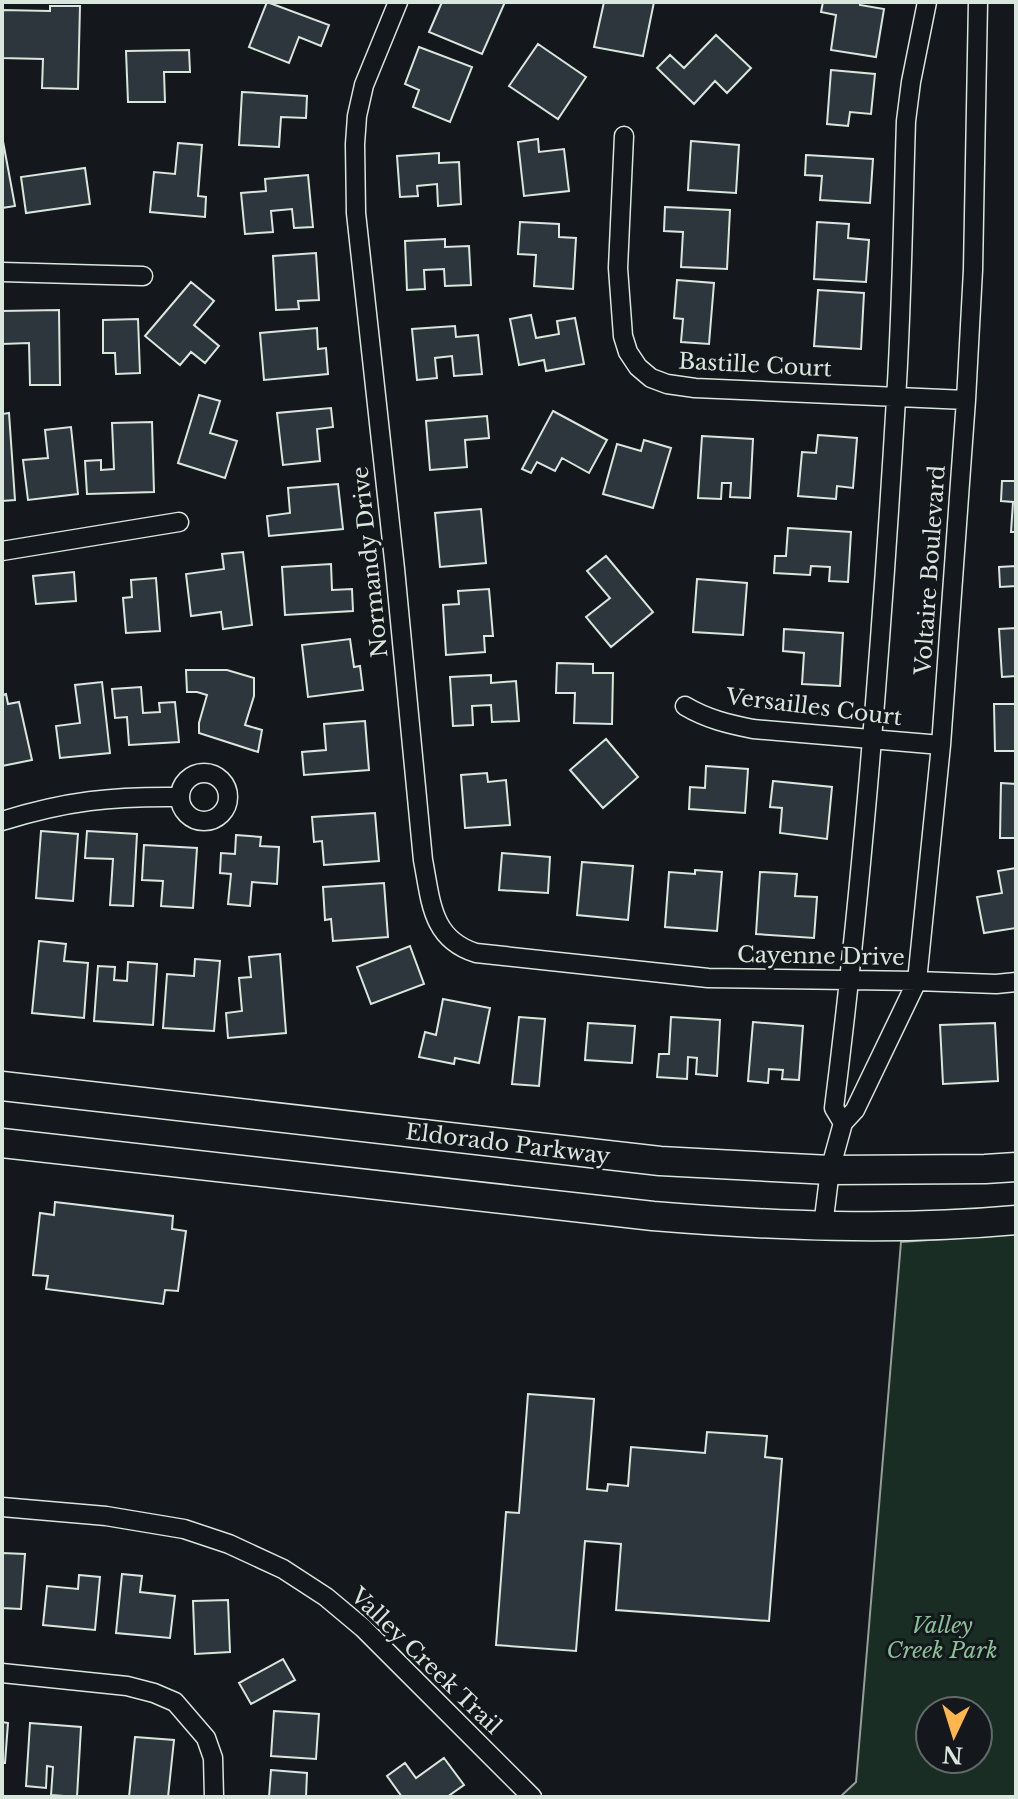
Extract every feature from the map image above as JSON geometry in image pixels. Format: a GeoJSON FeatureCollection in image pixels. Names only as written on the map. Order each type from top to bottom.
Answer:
{"type":"FeatureCollection","features":[{"type":"Feature","properties":{"kind":"main road","name":"Eldorado Parkway"},"geometry":{"type":"LineString","coordinates":[[2,1086],[632,1158],[830,1170],[1016,1167]]}},
{"type":"Feature","properties":{"kind":"main road"},"geometry":{"type":"LineString","coordinates":[[2,1143],[725,1222],[823,1226],[1016,1220]]}},
{"type":"Feature","properties":{"kind":"street","name":"Normandy Drive"},"geometry":{"type":"LineString","coordinates":[[398,2],[364,85],[357,116],[356,213],[423,860],[431,900],[439,926],[462,949],[626,969]]}},
{"type":"Feature","properties":{"kind":"street","name":"Voltaire Boulevard"},"geometry":{"type":"LineString","coordinates":[[843,1123],[834,1108],[874,739],[896,396],[906,121],[927,2]]}},
{"type":"Feature","properties":{"kind":"street","name":"Voltaire Boulevard"},"geometry":{"type":"LineString","coordinates":[[823,1226],[830,1170],[843,1123],[855,1110],[917,981],[941,745],[966,400],[973,270],[978,2]]}},
{"type":"Feature","properties":{"kind":"street","name":"Bastille Court"},"geometry":{"type":"LineString","coordinates":[[624,136],[618,268],[620,313],[628,352],[638,367],[651,378],[695,388],[966,400]]}},
{"type":"Feature","properties":{"kind":"street"},"geometry":{"type":"LineString","coordinates":[[2,272],[143,276]]}},
{"type":"Feature","properties":{"kind":"street"},"geometry":{"type":"LineString","coordinates":[[2,551],[179,522]]}},
{"type":"Feature","properties":{"kind":"street","name":"Versailles Court"},"geometry":{"type":"LineString","coordinates":[[685,706],[702,716],[753,729],[941,745]]}},
{"type":"Feature","properties":{"kind":"street"},"geometry":{"type":"LineString","coordinates":[[2,821],[83,801],[180,797]]}},
{"type":"Feature","properties":{"kind":"street","name":"Cayenne Drive"},"geometry":{"type":"LineString","coordinates":[[626,969],[708,978],[1016,982]]}},
{"type":"Feature","properties":{"kind":"street","name":"Valley Creek Trail"},"geometry":{"type":"LineString","coordinates":[[2,1507],[106,1516],[184,1529],[229,1544],[283,1569],[326,1597],[363,1628],[532,1797]]}},
{"type":"Feature","properties":{"kind":"street"},"geometry":{"type":"LineString","coordinates":[[2,1673],[127,1686],[175,1702],[206,1738],[213,1758],[214,1797]]}},
{"type":"Feature","properties":{"kind":"green space","name":"Valley Creek Park"},"geometry":{"type":"Polygon","coordinates":[[[1016,1234],[1016,1797],[840,1797],[856,1782],[901,1242],[1016,1234]]]}},
{"type":"Feature","properties":{"kind":"building"},"geometry":{"type":"Polygon","coordinates":[[[267,2],[329,25],[321,46],[299,37],[289,63],[249,47],[267,2]]]}},
{"type":"Feature","properties":{"kind":"building"},"geometry":{"type":"Polygon","coordinates":[[[442,2],[505,2],[482,54],[429,32],[442,2]]]}},
{"type":"Feature","properties":{"kind":"building"},"geometry":{"type":"Polygon","coordinates":[[[604,2],[654,2],[643,56],[594,47],[604,2]]]}},
{"type":"Feature","properties":{"kind":"building"},"geometry":{"type":"Polygon","coordinates":[[[823,2],[860,2],[860,5],[884,9],[876,57],[831,50],[836,15],[821,12],[823,2]]]}},
{"type":"Feature","properties":{"kind":"building"},"geometry":{"type":"Polygon","coordinates":[[[50,6],[80,6],[78,89],[42,88],[43,59],[2,58],[2,10],[50,11],[50,6]]]}},
{"type":"Feature","properties":{"kind":"building"},"geometry":{"type":"Polygon","coordinates":[[[716,35],[751,68],[727,93],[715,81],[694,104],[657,68],[670,55],[684,68],[716,35]]]}},
{"type":"Feature","properties":{"kind":"building"},"geometry":{"type":"Polygon","coordinates":[[[538,44],[586,77],[558,119],[509,86],[538,44]]]}},
{"type":"Feature","properties":{"kind":"building"},"geometry":{"type":"Polygon","coordinates":[[[419,47],[472,67],[450,122],[413,107],[419,90],[405,84],[419,47]]]}},
{"type":"Feature","properties":{"kind":"building"},"geometry":{"type":"Polygon","coordinates":[[[189,50],[190,72],[164,72],[165,102],[128,102],[126,51],[189,50]]]}},
{"type":"Feature","properties":{"kind":"building"},"geometry":{"type":"Polygon","coordinates":[[[831,70],[875,74],[871,114],[850,112],[848,126],[827,124],[831,70]]]}},
{"type":"Feature","properties":{"kind":"building"},"geometry":{"type":"Polygon","coordinates":[[[242,92],[307,96],[306,118],[281,117],[279,147],[239,145],[242,92]]]}},
{"type":"Feature","properties":{"kind":"building"},"geometry":{"type":"Polygon","coordinates":[[[2,136],[15,206],[2,208],[2,136]]]}},
{"type":"Feature","properties":{"kind":"building"},"geometry":{"type":"Polygon","coordinates":[[[538,139],[539,152],[564,149],[569,191],[524,196],[518,142],[538,139]]]}},
{"type":"Feature","properties":{"kind":"building"},"geometry":{"type":"Polygon","coordinates":[[[691,141],[739,145],[736,193],[688,190],[691,141]]]}},
{"type":"Feature","properties":{"kind":"building"},"geometry":{"type":"Polygon","coordinates":[[[178,143],[202,145],[198,196],[206,197],[205,217],[150,212],[154,172],[175,174],[178,143]]]}},
{"type":"Feature","properties":{"kind":"building"},"geometry":{"type":"Polygon","coordinates":[[[439,153],[439,163],[459,162],[461,204],[438,206],[437,184],[417,186],[418,196],[400,197],[397,156],[439,153]]]}},
{"type":"Feature","properties":{"kind":"building"},"geometry":{"type":"Polygon","coordinates":[[[806,155],[873,159],[870,203],[820,200],[822,176],[805,175],[806,155]]]}},
{"type":"Feature","properties":{"kind":"building"},"geometry":{"type":"Polygon","coordinates":[[[85,168],[90,204],[26,213],[21,177],[85,168]]]}},
{"type":"Feature","properties":{"kind":"building"},"geometry":{"type":"Polygon","coordinates":[[[308,175],[313,227],[294,228],[292,209],[271,211],[273,232],[245,234],[241,193],[266,191],[265,179],[308,175]]]}},
{"type":"Feature","properties":{"kind":"building"},"geometry":{"type":"Polygon","coordinates":[[[665,207],[730,210],[727,269],[681,267],[683,232],[664,231],[665,207]]]}},
{"type":"Feature","properties":{"kind":"building"},"geometry":{"type":"Polygon","coordinates":[[[520,222],[559,224],[559,237],[576,238],[573,289],[534,286],[536,255],[518,254],[520,222]]]}},
{"type":"Feature","properties":{"kind":"building"},"geometry":{"type":"Polygon","coordinates":[[[817,222],[849,224],[848,238],[869,240],[866,282],[814,279],[817,222]]]}},
{"type":"Feature","properties":{"kind":"building"},"geometry":{"type":"Polygon","coordinates":[[[445,239],[445,247],[469,246],[471,285],[445,286],[444,269],[424,270],[425,289],[407,290],[405,241],[445,239]]]}},
{"type":"Feature","properties":{"kind":"building"},"geometry":{"type":"Polygon","coordinates":[[[316,253],[319,300],[298,301],[299,309],[276,310],[273,256],[316,253]]]}},
{"type":"Feature","properties":{"kind":"building"},"geometry":{"type":"Polygon","coordinates":[[[677,280],[714,283],[709,344],[681,342],[683,319],[674,318],[677,280]]]}},
{"type":"Feature","properties":{"kind":"building"},"geometry":{"type":"Polygon","coordinates":[[[191,282],[214,301],[194,325],[219,346],[205,363],[191,352],[180,365],[145,336],[191,282]]]}},
{"type":"Feature","properties":{"kind":"building"},"geometry":{"type":"Polygon","coordinates":[[[818,290],[864,293],[861,349],[814,346],[818,290]]]}},
{"type":"Feature","properties":{"kind":"building"},"geometry":{"type":"Polygon","coordinates":[[[59,310],[60,385],[30,385],[29,343],[2,344],[2,311],[59,310]]]}},
{"type":"Feature","properties":{"kind":"building"},"geometry":{"type":"Polygon","coordinates":[[[531,315],[536,338],[559,334],[557,321],[575,318],[584,364],[546,371],[544,360],[519,365],[510,319],[531,315]]]}},
{"type":"Feature","properties":{"kind":"building"},"geometry":{"type":"Polygon","coordinates":[[[138,319],[140,373],[116,374],[115,353],[103,353],[103,320],[138,319]]]}},
{"type":"Feature","properties":{"kind":"building"},"geometry":{"type":"Polygon","coordinates":[[[455,326],[456,337],[478,335],[482,374],[454,376],[452,356],[435,358],[437,378],[417,380],[412,329],[455,326]]]}},
{"type":"Feature","properties":{"kind":"building"},"geometry":{"type":"Polygon","coordinates":[[[317,328],[318,349],[326,348],[328,374],[264,380],[260,333],[317,328]]]}},
{"type":"Feature","properties":{"kind":"building"},"geometry":{"type":"Polygon","coordinates":[[[199,395],[220,401],[210,433],[237,441],[225,478],[178,463],[199,395]]]}},
{"type":"Feature","properties":{"kind":"building"},"geometry":{"type":"Polygon","coordinates":[[[331,408],[333,427],[317,429],[320,461],[283,465],[277,413],[331,408]]]}},
{"type":"Feature","properties":{"kind":"building"},"geometry":{"type":"Polygon","coordinates":[[[553,411],[607,440],[589,473],[562,458],[555,471],[537,462],[531,473],[522,469],[553,411]]]}},
{"type":"Feature","properties":{"kind":"building"},"geometry":{"type":"Polygon","coordinates":[[[9,413],[15,500],[2,501],[2,414],[9,413]]]}},
{"type":"Feature","properties":{"kind":"building"},"geometry":{"type":"Polygon","coordinates":[[[487,416],[489,438],[465,440],[467,467],[430,470],[426,421],[487,416]]]}},
{"type":"Feature","properties":{"kind":"building"},"geometry":{"type":"Polygon","coordinates":[[[152,422],[154,492],[87,494],[85,461],[101,460],[101,470],[114,469],[112,423],[152,422]]]}},
{"type":"Feature","properties":{"kind":"building"},"geometry":{"type":"Polygon","coordinates":[[[71,427],[78,494],[28,500],[23,460],[48,458],[45,430],[71,427]]]}},
{"type":"Feature","properties":{"kind":"building"},"geometry":{"type":"Polygon","coordinates":[[[818,435],[857,438],[853,488],[837,486],[836,499],[798,496],[802,452],[816,453],[818,435]]]}},
{"type":"Feature","properties":{"kind":"building"},"geometry":{"type":"Polygon","coordinates":[[[702,436],[753,439],[750,498],[730,497],[731,483],[722,483],[721,499],[698,498],[702,436]]]}},
{"type":"Feature","properties":{"kind":"building"},"geometry":{"type":"Polygon","coordinates":[[[644,440],[671,448],[653,508],[603,494],[617,444],[641,451],[644,440]]]}},
{"type":"Feature","properties":{"kind":"building"},"geometry":{"type":"Polygon","coordinates":[[[1002,481],[1016,481],[1016,532],[1011,532],[1013,502],[1001,501],[1002,481]]]}},
{"type":"Feature","properties":{"kind":"building"},"geometry":{"type":"Polygon","coordinates":[[[338,484],[343,529],[269,536],[267,516],[290,513],[288,488],[338,484]]]}},
{"type":"Feature","properties":{"kind":"building"},"geometry":{"type":"Polygon","coordinates":[[[481,509],[486,563],[440,567],[435,513],[481,509]]]}},
{"type":"Feature","properties":{"kind":"building"},"geometry":{"type":"Polygon","coordinates":[[[788,528],[851,532],[848,582],[829,581],[830,567],[811,566],[810,575],[774,573],[775,556],[786,556],[788,528]]]}},
{"type":"Feature","properties":{"kind":"building"},"geometry":{"type":"Polygon","coordinates":[[[243,552],[252,625],[223,629],[221,612],[191,616],[186,574],[224,569],[222,554],[243,552]]]}},
{"type":"Feature","properties":{"kind":"building"},"geometry":{"type":"Polygon","coordinates":[[[606,556],[653,612],[611,647],[586,617],[610,598],[587,571],[606,556]]]}},
{"type":"Feature","properties":{"kind":"building"},"geometry":{"type":"Polygon","coordinates":[[[331,564],[332,590],[352,589],[353,611],[285,615],[282,567],[331,564]]]}},
{"type":"Feature","properties":{"kind":"building"},"geometry":{"type":"Polygon","coordinates":[[[1016,566],[1016,586],[1000,587],[999,567],[1016,566]]]}},
{"type":"Feature","properties":{"kind":"building"},"geometry":{"type":"Polygon","coordinates":[[[74,572],[76,601],[36,604],[33,576],[74,572]]]}},
{"type":"Feature","properties":{"kind":"building"},"geometry":{"type":"Polygon","coordinates":[[[156,578],[160,631],[126,633],[123,598],[132,597],[131,580],[156,578]]]}},
{"type":"Feature","properties":{"kind":"building"},"geometry":{"type":"Polygon","coordinates":[[[697,579],[747,583],[743,635],[693,632],[697,579]]]}},
{"type":"Feature","properties":{"kind":"building"},"geometry":{"type":"Polygon","coordinates":[[[489,589],[493,636],[484,636],[485,652],[446,655],[443,605],[459,604],[458,591],[489,589]]]}},
{"type":"Feature","properties":{"kind":"building"},"geometry":{"type":"Polygon","coordinates":[[[1016,628],[1016,676],[1002,677],[999,629],[1016,628]]]}},
{"type":"Feature","properties":{"kind":"building"},"geometry":{"type":"Polygon","coordinates":[[[784,629],[843,633],[840,686],[802,684],[804,653],[783,651],[784,629]]]}},
{"type":"Feature","properties":{"kind":"building"},"geometry":{"type":"Polygon","coordinates":[[[350,639],[354,667],[360,666],[363,690],[308,697],[302,645],[350,639]]]}},
{"type":"Feature","properties":{"kind":"building"},"geometry":{"type":"Polygon","coordinates":[[[557,663],[593,664],[593,673],[613,673],[612,724],[574,723],[575,693],[556,693],[557,663]]]}},
{"type":"Feature","properties":{"kind":"building"},"geometry":{"type":"Polygon","coordinates":[[[186,670],[227,670],[254,678],[254,696],[245,725],[262,730],[258,752],[199,733],[207,695],[187,692],[186,670]]]}},
{"type":"Feature","properties":{"kind":"building"},"geometry":{"type":"Polygon","coordinates":[[[491,675],[491,683],[516,681],[519,721],[492,722],[491,705],[472,706],[473,725],[453,726],[450,677],[491,675]]]}},
{"type":"Feature","properties":{"kind":"building"},"geometry":{"type":"Polygon","coordinates":[[[102,682],[110,753],[60,758],[56,726],[80,723],[75,685],[102,682]]]}},
{"type":"Feature","properties":{"kind":"building"},"geometry":{"type":"Polygon","coordinates":[[[141,687],[143,713],[160,712],[159,703],[175,702],[179,742],[129,745],[127,717],[115,718],[112,689],[141,687]]]}},
{"type":"Feature","properties":{"kind":"building"},"geometry":{"type":"Polygon","coordinates":[[[6,694],[8,704],[19,702],[32,760],[2,766],[2,695],[6,694]]]}},
{"type":"Feature","properties":{"kind":"building"},"geometry":{"type":"Polygon","coordinates":[[[994,704],[1016,704],[1016,751],[995,751],[994,704]]]}},
{"type":"Feature","properties":{"kind":"building"},"geometry":{"type":"Polygon","coordinates":[[[365,721],[369,770],[304,775],[302,752],[326,750],[324,724],[365,721]]]}},
{"type":"Feature","properties":{"kind":"building"},"geometry":{"type":"Polygon","coordinates":[[[606,739],[638,777],[603,808],[570,770],[606,739]]]}},
{"type":"Feature","properties":{"kind":"building"},"geometry":{"type":"Polygon","coordinates":[[[706,766],[748,769],[745,813],[689,809],[690,787],[705,788],[706,766]]]}},
{"type":"Feature","properties":{"kind":"building"},"geometry":{"type":"Polygon","coordinates":[[[487,773],[488,782],[506,780],[510,825],[465,828],[461,775],[487,773]]]}},
{"type":"Feature","properties":{"kind":"building"},"geometry":{"type":"Polygon","coordinates":[[[773,781],[832,787],[827,839],[780,833],[782,808],[770,807],[773,781]]]}},
{"type":"Feature","properties":{"kind":"building"},"geometry":{"type":"Polygon","coordinates":[[[1001,783],[1016,784],[1016,838],[1000,838],[1001,783]]]}},
{"type":"Feature","properties":{"kind":"building"},"geometry":{"type":"Polygon","coordinates":[[[375,813],[379,861],[324,865],[322,841],[314,842],[312,817],[375,813]]]}},
{"type":"Feature","properties":{"kind":"building"},"geometry":{"type":"Polygon","coordinates":[[[41,831],[78,834],[73,901],[36,898],[41,831]]]}},
{"type":"Feature","properties":{"kind":"building"},"geometry":{"type":"Polygon","coordinates":[[[87,831],[137,834],[133,906],[110,905],[113,859],[85,858],[87,831]]]}},
{"type":"Feature","properties":{"kind":"building"},"geometry":{"type":"Polygon","coordinates":[[[236,835],[261,837],[260,846],[279,847],[277,884],[252,882],[250,906],[228,904],[231,874],[220,873],[221,853],[235,854],[236,835]]]}},
{"type":"Feature","properties":{"kind":"building"},"geometry":{"type":"Polygon","coordinates":[[[144,845],[197,848],[193,908],[161,906],[163,881],[142,880],[144,845]]]}},
{"type":"Feature","properties":{"kind":"building"},"geometry":{"type":"Polygon","coordinates":[[[502,853],[550,857],[548,893],[499,890],[502,853]]]}},
{"type":"Feature","properties":{"kind":"building"},"geometry":{"type":"Polygon","coordinates":[[[582,862],[633,866],[628,920],[577,915],[582,862]]]}},
{"type":"Feature","properties":{"kind":"building"},"geometry":{"type":"Polygon","coordinates":[[[1016,868],[1016,928],[984,933],[977,897],[1002,893],[998,871],[1016,868]]]}},
{"type":"Feature","properties":{"kind":"building"},"geometry":{"type":"Polygon","coordinates":[[[695,870],[722,872],[717,931],[665,927],[669,872],[695,874],[695,870]]]}},
{"type":"Feature","properties":{"kind":"building"},"geometry":{"type":"Polygon","coordinates":[[[760,872],[797,874],[795,896],[817,897],[814,938],[756,934],[760,872]]]}},
{"type":"Feature","properties":{"kind":"building"},"geometry":{"type":"Polygon","coordinates":[[[384,883],[388,937],[333,941],[331,919],[325,920],[323,887],[384,883]]]}},
{"type":"Feature","properties":{"kind":"building"},"geometry":{"type":"Polygon","coordinates":[[[39,941],[66,944],[64,961],[88,963],[84,1018],[32,1013],[39,941]]]}},
{"type":"Feature","properties":{"kind":"building"},"geometry":{"type":"Polygon","coordinates":[[[410,946],[424,984],[371,1004],[357,967],[410,946]]]}},
{"type":"Feature","properties":{"kind":"building"},"geometry":{"type":"Polygon","coordinates":[[[280,954],[286,1033],[228,1038],[226,1013],[242,1011],[239,978],[251,977],[249,957],[280,954]]]}},
{"type":"Feature","properties":{"kind":"building"},"geometry":{"type":"Polygon","coordinates":[[[195,959],[220,961],[214,1031],[163,1028],[167,974],[194,976],[195,959]]]}},
{"type":"Feature","properties":{"kind":"building"},"geometry":{"type":"Polygon","coordinates":[[[128,962],[157,964],[153,1025],[94,1021],[98,966],[115,967],[114,980],[127,981],[128,962]]]}},
{"type":"Feature","properties":{"kind":"building"},"geometry":{"type":"Polygon","coordinates":[[[443,999],[490,1008],[479,1063],[455,1058],[454,1064],[419,1057],[425,1032],[436,1035],[443,999]]]}},
{"type":"Feature","properties":{"kind":"building"},"geometry":{"type":"Polygon","coordinates":[[[519,1017],[545,1019],[539,1086],[512,1084],[519,1017]]]}},
{"type":"Feature","properties":{"kind":"building"},"geometry":{"type":"Polygon","coordinates":[[[671,1017],[720,1020],[717,1076],[696,1074],[697,1058],[688,1057],[687,1079],[657,1077],[659,1054],[669,1054],[671,1017]]]}},
{"type":"Feature","properties":{"kind":"building"},"geometry":{"type":"Polygon","coordinates":[[[753,1022],[803,1026],[799,1080],[782,1079],[783,1070],[769,1069],[768,1083],[748,1081],[753,1022]]]}},
{"type":"Feature","properties":{"kind":"building"},"geometry":{"type":"Polygon","coordinates":[[[588,1023],[635,1026],[632,1063],[585,1060],[588,1023]]]}},
{"type":"Feature","properties":{"kind":"building"},"geometry":{"type":"Polygon","coordinates":[[[995,1023],[998,1081],[943,1084],[940,1025],[995,1023]]]}},
{"type":"Feature","properties":{"kind":"building"},"geometry":{"type":"Polygon","coordinates":[[[55,1202],[173,1216],[172,1229],[186,1231],[178,1291],[165,1290],[163,1304],[46,1289],[48,1276],[33,1275],[40,1213],[54,1215],[55,1202]]]}},
{"type":"Feature","properties":{"kind":"building"},"geometry":{"type":"Polygon","coordinates":[[[528,1394],[594,1399],[587,1489],[607,1491],[608,1484],[628,1486],[631,1447],[705,1453],[707,1432],[767,1436],[765,1457],[782,1459],[769,1621],[616,1610],[621,1544],[585,1541],[576,1651],[496,1645],[506,1512],[519,1513],[528,1394]]]}},
{"type":"Feature","properties":{"kind":"building"},"geometry":{"type":"Polygon","coordinates":[[[2,1553],[25,1554],[21,1609],[2,1608],[2,1553]]]}},
{"type":"Feature","properties":{"kind":"building"},"geometry":{"type":"Polygon","coordinates":[[[122,1574],[142,1576],[140,1592],[175,1596],[170,1638],[116,1633],[122,1574]]]}},
{"type":"Feature","properties":{"kind":"building"},"geometry":{"type":"Polygon","coordinates":[[[79,1575],[100,1577],[95,1630],[43,1625],[47,1586],[78,1589],[79,1575]]]}},
{"type":"Feature","properties":{"kind":"building"},"geometry":{"type":"Polygon","coordinates":[[[228,1600],[230,1652],[195,1654],[193,1601],[228,1600]]]}},
{"type":"Feature","properties":{"kind":"building"},"geometry":{"type":"Polygon","coordinates":[[[283,1659],[295,1680],[251,1704],[239,1683],[283,1659]]]}},
{"type":"Feature","properties":{"kind":"building"},"geometry":{"type":"Polygon","coordinates":[[[274,1711],[319,1714],[316,1759],[271,1756],[274,1711]]]}},
{"type":"Feature","properties":{"kind":"building"},"geometry":{"type":"Polygon","coordinates":[[[2,1722],[8,1723],[5,1763],[2,1763],[2,1722]]]}},
{"type":"Feature","properties":{"kind":"building"},"geometry":{"type":"Polygon","coordinates":[[[30,1723],[81,1727],[77,1797],[51,1795],[53,1767],[47,1766],[46,1788],[26,1786],[30,1723]]]}},
{"type":"Feature","properties":{"kind":"building"},"geometry":{"type":"Polygon","coordinates":[[[135,1737],[174,1740],[168,1797],[129,1797],[135,1737]]]}},
{"type":"Feature","properties":{"kind":"building"},"geometry":{"type":"Polygon","coordinates":[[[444,1758],[464,1785],[447,1797],[402,1797],[387,1776],[405,1763],[416,1778],[444,1758]]]}},
{"type":"Feature","properties":{"kind":"building"},"geometry":{"type":"Polygon","coordinates":[[[271,1770],[307,1773],[306,1797],[269,1797],[271,1770]]]}}]}
